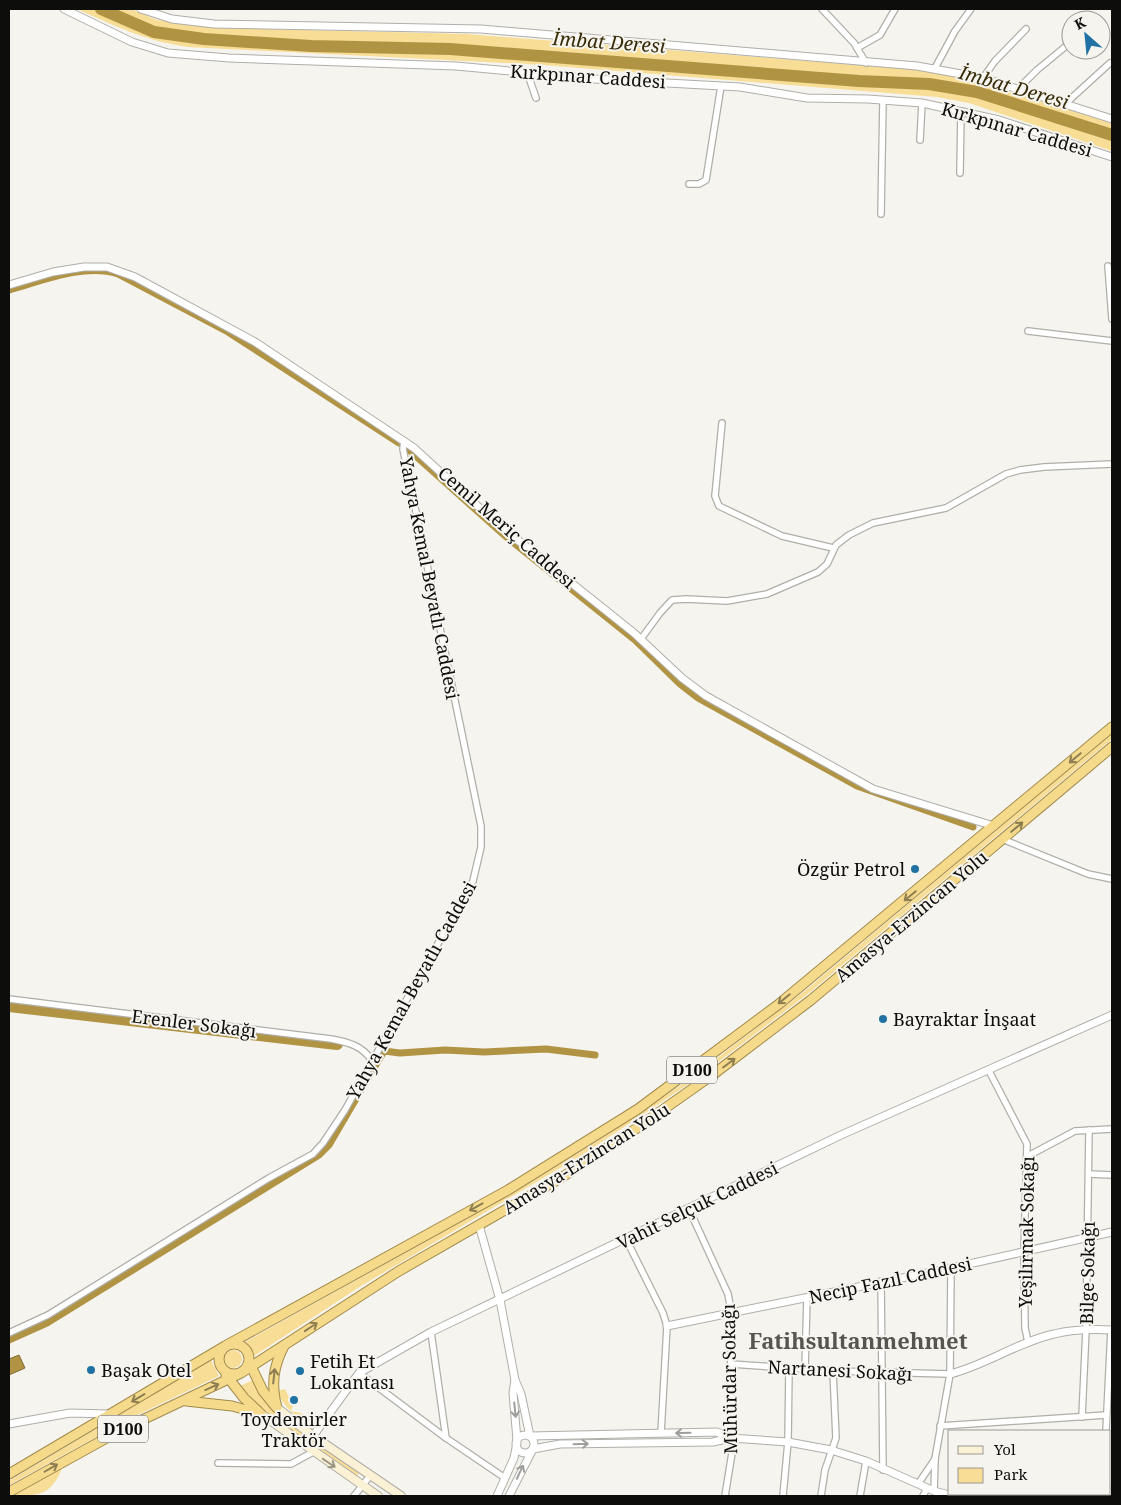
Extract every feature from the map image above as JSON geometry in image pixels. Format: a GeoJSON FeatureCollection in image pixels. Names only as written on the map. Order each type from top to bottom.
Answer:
{"type":"FeatureCollection","features":[{"type":"Feature","properties":{"kind":"highway","name":"Amasya-Erzincan Yolu"},"geometry":{"type":"LineString","coordinates":[[9,1474],[225,1346],[508,1190],[638,1109],[779,1004],[1112,727]]}},
{"type":"Feature","properties":{"kind":"highway","name":"Amasya-Erzincan Yolu"},"geometry":{"type":"LineString","coordinates":[[250,1364],[284,1345],[399,1271],[579,1166],[715,1073],[811,1000],[1112,747]]}},
{"type":"Feature","properties":{"kind":"highway"},"geometry":{"type":"LineString","coordinates":[[261,1414],[248,1403],[222,1369],[219,1354],[225,1346],[240,1345],[248,1352],[250,1364],[263,1391],[277,1408]]}},
{"type":"Feature","properties":{"kind":"highway"},"geometry":{"type":"LineString","coordinates":[[277,1408],[273,1393],[274,1373],[284,1345]]}},
{"type":"Feature","properties":{"kind":"highway","name":"D100"},"geometry":{"type":"LineString","coordinates":[[9,1492],[101,1440],[230,1379],[241,1373],[250,1364]]}},
{"type":"Feature","properties":{"kind":"highway"},"geometry":{"type":"LineString","coordinates":[[222,1369],[230,1374],[241,1373]]}},
{"type":"Feature","properties":{"kind":"highway"},"geometry":{"type":"LineString","coordinates":[[181,1401],[221,1404],[261,1414]]}},
{"type":"Feature","properties":{"kind":"main road"},"geometry":{"type":"LineString","coordinates":[[277,1408],[313,1436],[401,1496]]}},
{"type":"Feature","properties":{"kind":"main road"},"geometry":{"type":"LineString","coordinates":[[261,1414],[378,1496]]}},
{"type":"Feature","properties":{"kind":"street","name":"Kırkpınar Caddesi"},"geometry":{"type":"LineString","coordinates":[[64,9],[132,42],[158,51],[178,54],[229,58],[456,66],[594,79],[721,86],[807,98],[922,103],[961,111],[1112,156]]}},
{"type":"Feature","properties":{"kind":"street","name":"Kırkpınar Caddesi"},"geometry":{"type":"LineString","coordinates":[[141,9],[172,19],[214,24],[481,29],[576,39],[722,48],[935,68],[983,78],[1111,118]]}},
{"type":"Feature","properties":{"kind":"street"},"geometry":{"type":"LineString","coordinates":[[822,9],[857,48],[866,63]]}},
{"type":"Feature","properties":{"kind":"street"},"geometry":{"type":"LineString","coordinates":[[857,48],[880,35],[895,9]]}},
{"type":"Feature","properties":{"kind":"street"},"geometry":{"type":"LineString","coordinates":[[935,68],[955,31],[971,9]]}},
{"type":"Feature","properties":{"kind":"street"},"geometry":{"type":"LineString","coordinates":[[983,78],[995,61],[1026,29]]}},
{"type":"Feature","properties":{"kind":"street"},"geometry":{"type":"LineString","coordinates":[[1018,89],[1061,50]]}},
{"type":"Feature","properties":{"kind":"street"},"geometry":{"type":"LineString","coordinates":[[1065,104],[1110,63]]}},
{"type":"Feature","properties":{"kind":"street"},"geometry":{"type":"LineString","coordinates":[[527,72],[536,98]]}},
{"type":"Feature","properties":{"kind":"street"},"geometry":{"type":"LineString","coordinates":[[689,184],[699,184],[706,180],[721,86]]}},
{"type":"Feature","properties":{"kind":"street"},"geometry":{"type":"LineString","coordinates":[[881,214],[883,100]]}},
{"type":"Feature","properties":{"kind":"street"},"geometry":{"type":"LineString","coordinates":[[920,140],[922,103]]}},
{"type":"Feature","properties":{"kind":"street"},"geometry":{"type":"LineString","coordinates":[[960,173],[961,111]]}},
{"type":"Feature","properties":{"kind":"street","name":"Cemil Meriç Caddesi"},"geometry":{"type":"LineString","coordinates":[[9,285],[53,272],[84,267],[99,266],[116,269],[255,342],[339,400],[404,441],[431,462],[505,530],[641,639],[682,678],[706,696],[854,781],[894,796],[994,826]]}},
{"type":"Feature","properties":{"kind":"street"},"geometry":{"type":"LineString","coordinates":[[1108,266],[1112,319]]}},
{"type":"Feature","properties":{"kind":"street"},"geometry":{"type":"LineString","coordinates":[[1028,331],[1112,341]]}},
{"type":"Feature","properties":{"kind":"street"},"geometry":{"type":"LineString","coordinates":[[722,423],[715,496],[719,506],[782,536],[833,548]]}},
{"type":"Feature","properties":{"kind":"street","name":"Yahya Kemal Beyatlı Caddesi"},"geometry":{"type":"LineString","coordinates":[[9,1333],[48,1315],[269,1178],[313,1154],[323,1143],[345,1110],[464,900],[476,871],[481,846],[478,809],[403,449],[404,441]]}},
{"type":"Feature","properties":{"kind":"street"},"geometry":{"type":"LineString","coordinates":[[641,639],[660,612],[672,600],[686,598],[727,601],[767,594],[818,572],[827,564],[833,548],[849,534],[864,526],[900,516],[946,508],[1013,472],[1044,467],[1112,464]]}},
{"type":"Feature","properties":{"kind":"street"},"geometry":{"type":"LineString","coordinates":[[1002,839],[1088,874],[1112,879]]}},
{"type":"Feature","properties":{"kind":"street","name":"Erenler Sokağı"},"geometry":{"type":"LineString","coordinates":[[9,999],[331,1039],[356,1046],[368,1054],[372,1061]]}},
{"type":"Feature","properties":{"kind":"street","name":"Vahit Selçuk Caddesi"},"geometry":{"type":"LineString","coordinates":[[313,1436],[359,1373],[431,1332],[842,1135],[1112,1015]]}},
{"type":"Feature","properties":{"kind":"street","name":"Yeşilırmak Sokağı"},"geometry":{"type":"LineString","coordinates":[[989,1071],[1024,1137],[1028,1156],[1024,1252],[1025,1328],[1028,1342]]}},
{"type":"Feature","properties":{"kind":"street"},"geometry":{"type":"LineString","coordinates":[[1028,1156],[1069,1133],[1112,1129]]}},
{"type":"Feature","properties":{"kind":"street","name":"Bilge Sokağı"},"geometry":{"type":"LineString","coordinates":[[1082,1417],[1086,1329],[1089,1130]]}},
{"type":"Feature","properties":{"kind":"street"},"geometry":{"type":"LineString","coordinates":[[1089,1174],[1112,1175]]}},
{"type":"Feature","properties":{"kind":"street","name":"Mühürdar Sokağı"},"geometry":{"type":"LineString","coordinates":[[689,1209],[728,1294],[730,1313],[730,1438],[732,1460],[725,1496]]}},
{"type":"Feature","properties":{"kind":"street"},"geometry":{"type":"LineString","coordinates":[[479,1225],[500,1300],[515,1380],[521,1394],[530,1436],[534,1443],[533,1449],[509,1496]]}},
{"type":"Feature","properties":{"kind":"street","name":"Necip Fazıl Caddesi"},"geometry":{"type":"LineString","coordinates":[[667,1326],[951,1268],[1112,1232]]}},
{"type":"Feature","properties":{"kind":"street"},"geometry":{"type":"LineString","coordinates":[[626,1239],[663,1313],[667,1326],[661,1433]]}},
{"type":"Feature","properties":{"kind":"street"},"geometry":{"type":"LineString","coordinates":[[934,1491],[935,1459],[950,1374],[951,1268]]}},
{"type":"Feature","properties":{"kind":"street"},"geometry":{"type":"LineString","coordinates":[[881,1281],[883,1470]]}},
{"type":"Feature","properties":{"kind":"street"},"geometry":{"type":"LineString","coordinates":[[805,1369],[807,1297]]}},
{"type":"Feature","properties":{"kind":"street"},"geometry":{"type":"LineString","coordinates":[[950,1374],[977,1366],[1028,1342],[1054,1334],[1086,1329],[1112,1330],[1106,1430]]}},
{"type":"Feature","properties":{"kind":"street"},"geometry":{"type":"LineString","coordinates":[[431,1332],[446,1438]]}},
{"type":"Feature","properties":{"kind":"street","name":"Nartanesi Sokağı"},"geometry":{"type":"LineString","coordinates":[[731,1364],[833,1371],[950,1374]]}},
{"type":"Feature","properties":{"kind":"street"},"geometry":{"type":"LineString","coordinates":[[783,1496],[788,1442],[789,1368]]}},
{"type":"Feature","properties":{"kind":"street"},"geometry":{"type":"LineString","coordinates":[[821,1496],[825,1470],[836,1430],[833,1371]]}},
{"type":"Feature","properties":{"kind":"street"},"geometry":{"type":"LineString","coordinates":[[359,1373],[446,1438],[505,1478]]}},
{"type":"Feature","properties":{"kind":"street"},"geometry":{"type":"LineString","coordinates":[[515,1380],[513,1392],[517,1441],[518,1448],[522,1452],[560,1444],[713,1442],[730,1438],[788,1442],[831,1450],[866,1460],[883,1470],[934,1491],[948,1495]]}},
{"type":"Feature","properties":{"kind":"street"},"geometry":{"type":"LineString","coordinates":[[9,1424],[70,1413],[111,1414]]}},
{"type":"Feature","properties":{"kind":"street"},"geometry":{"type":"LineString","coordinates":[[940,1426],[1106,1415]]}},
{"type":"Feature","properties":{"kind":"street"},"geometry":{"type":"LineString","coordinates":[[497,1496],[514,1458],[517,1441],[521,1436],[717,1432],[730,1438]]}},
{"type":"Feature","properties":{"kind":"street"},"geometry":{"type":"LineString","coordinates":[[218,1463],[291,1464],[313,1452]]}},
{"type":"Feature","properties":{"kind":"street"},"geometry":{"type":"LineString","coordinates":[[918,1484],[935,1459]]}},
{"type":"Feature","properties":{"kind":"street"},"geometry":{"type":"LineString","coordinates":[[860,1496],[866,1460]]}},
{"type":"Feature","properties":{"kind":"street"},"geometry":{"type":"LineString","coordinates":[[354,1496],[370,1476]]}},
{"type":"Feature","properties":{"kind":"street"},"geometry":{"type":"LineString","coordinates":[[923,1496],[927,1488]]}},
{"type":"Feature","properties":{"kind":"green space"},"geometry":{"type":"Polygon","coordinates":[[[77,9],[131,9],[157,20],[218,28],[467,34],[933,71],[974,81],[1112,123],[1112,151],[969,103],[937,97],[543,65],[188,47],[144,37],[77,9]]]}},
{"type":"Feature","properties":{"kind":"green space"},"geometry":{"type":"Polygon","coordinates":[[[1112,733],[1112,739],[809,993],[696,1079],[582,1155],[361,1286],[254,1356],[245,1342],[518,1190],[604,1137],[694,1076],[807,989],[1112,733]]]}},
{"type":"Feature","properties":{"kind":"green space"},"geometry":{"type":"Polygon","coordinates":[[[233,1350],[239,1353],[242,1359],[239,1365],[233,1368],[227,1365],[224,1359],[227,1353],[233,1350]]]}},
{"type":"Feature","properties":{"kind":"green space"},"geometry":{"type":"Polygon","coordinates":[[[211,1360],[219,1376],[131,1418],[9,1485],[9,1481],[211,1360]]]}},
{"type":"Feature","properties":{"kind":"green space"},"geometry":{"type":"Polygon","coordinates":[[[253,1380],[276,1412],[359,1473],[357,1476],[279,1423],[265,1411],[240,1386],[253,1380]]]}},
{"type":"Feature","properties":{"kind":"green space"},"geometry":{"type":"Polygon","coordinates":[[[285,1389],[293,1406],[291,1411],[287,1407],[277,1391],[285,1389]]]}},
{"type":"Feature","properties":{"kind":"green space"},"geometry":{"type":"Polygon","coordinates":[[[291,1411],[301,1413],[313,1424],[310,1426],[291,1411]]]}},
{"type":"Feature","properties":{"kind":"green space"},"geometry":{"type":"Polygon","coordinates":[[[62,1468],[54,1483],[44,1492],[13,1496],[62,1468]]]}},
{"type":"Feature","properties":{"kind":"shaded area"},"geometry":{"type":"Polygon","coordinates":[[[19,1355],[25,1368],[9,1375],[9,1359],[19,1355]]]}},
{"type":"Feature","properties":{"kind":"waterway","name":"İmbat Deresi"},"geometry":{"type":"LineString","coordinates":[[101,9],[154,32],[204,39],[311,46],[450,49],[859,81],[929,84],[977,92],[1112,135]]}},
{"type":"Feature","properties":{"kind":"waterway"},"geometry":{"type":"LineString","coordinates":[[9,290],[63,274],[91,271],[105,271],[118,274],[228,332],[399,443]]}},
{"type":"Feature","properties":{"kind":"waterway"},"geometry":{"type":"LineString","coordinates":[[409,450],[504,535],[635,640],[680,684],[698,698],[857,786],[973,827]]}},
{"type":"Feature","properties":{"kind":"waterway"},"geometry":{"type":"LineString","coordinates":[[9,1006],[337,1044]]}},
{"type":"Feature","properties":{"kind":"waterway"},"geometry":{"type":"LineString","coordinates":[[9,1340],[47,1323],[319,1155],[329,1145],[384,1051],[400,1053],[445,1050],[484,1052],[546,1049],[595,1055]]}},
{"type":"Feature","properties":{"kind":"place","name":"Özgür Petrol"},"geometry":{"type":"Point","coordinates":[915,869]}},
{"type":"Feature","properties":{"kind":"place","name":"Bayraktar İnşaat"},"geometry":{"type":"Point","coordinates":[883,1019]}},
{"type":"Feature","properties":{"kind":"place","name":"Başak Otel"},"geometry":{"type":"Point","coordinates":[91,1370]}},
{"type":"Feature","properties":{"kind":"place","name":"Fetih Et Lokantası"},"geometry":{"type":"Point","coordinates":[300,1371]}},
{"type":"Feature","properties":{"kind":"place","name":"Toydemirler Traktör"},"geometry":{"type":"Point","coordinates":[294,1400]}},
{"type":"Feature","properties":{"kind":"district","name":"Fatihsultanmehmet"},"geometry":{"type":"Point","coordinates":[858,1340]}}]}
